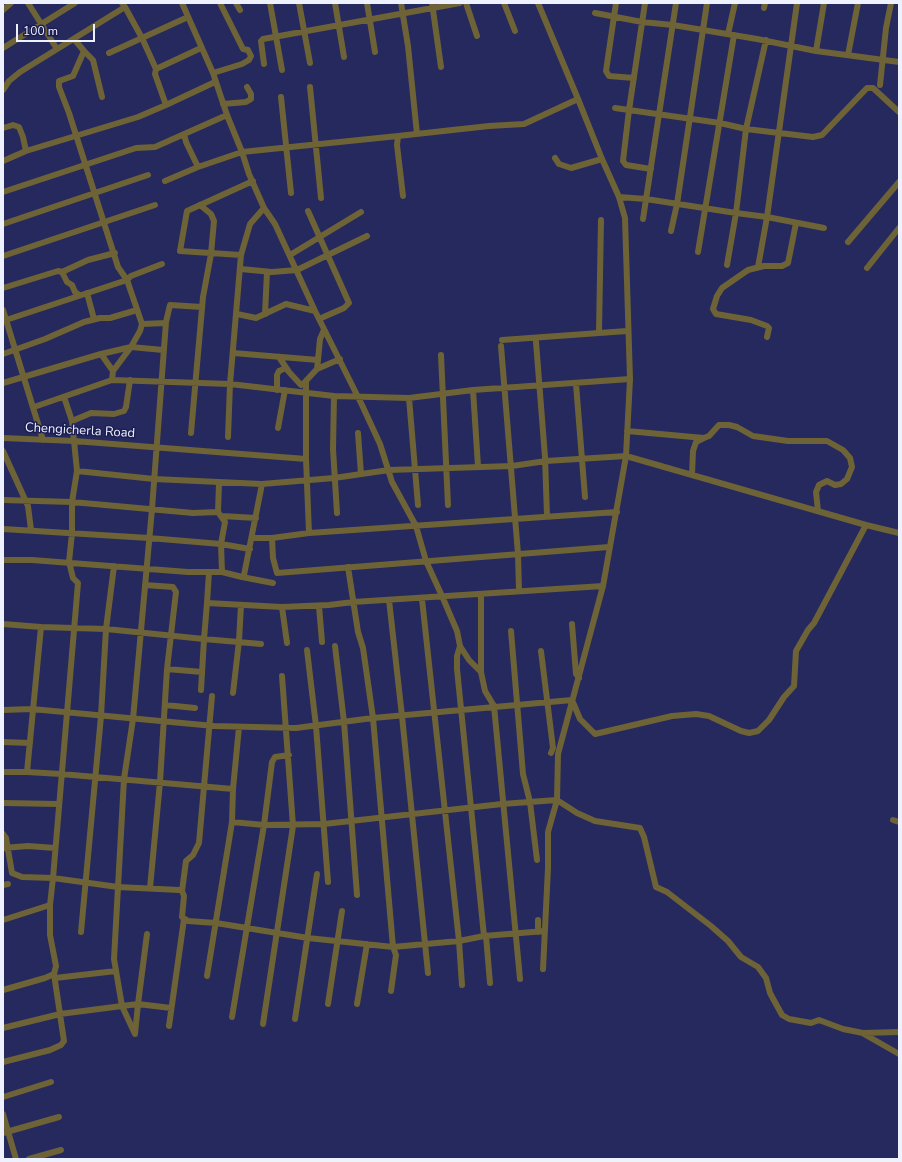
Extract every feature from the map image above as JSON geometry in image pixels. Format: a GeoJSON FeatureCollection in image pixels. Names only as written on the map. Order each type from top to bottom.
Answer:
{"type":"FeatureCollection","features":[{"type":"Feature","properties":{"kind":"street"},"geometry":{"type":"LineString","coordinates":[[3,10],[11,3]]}},
{"type":"Feature","properties":{"kind":"street"},"geometry":{"type":"LineString","coordinates":[[28,3],[57,49]]}},
{"type":"Feature","properties":{"kind":"street"},"geometry":{"type":"LineString","coordinates":[[3,48],[75,3]]}},
{"type":"Feature","properties":{"kind":"street"},"geometry":{"type":"LineString","coordinates":[[182,3],[213,73],[249,174],[264,208],[275,224],[324,330],[340,359],[380,444],[392,482],[416,526],[426,562],[457,631],[460,646],[468,660],[481,672]]}},
{"type":"Feature","properties":{"kind":"street"},"geometry":{"type":"LineString","coordinates":[[213,73],[247,62],[251,56],[248,50],[242,49],[220,3]]}},
{"type":"Feature","properties":{"kind":"street"},"geometry":{"type":"LineString","coordinates":[[236,3],[240,10]]}},
{"type":"Feature","properties":{"kind":"street"},"geometry":{"type":"LineString","coordinates":[[270,3],[282,70]]}},
{"type":"Feature","properties":{"kind":"street"},"geometry":{"type":"LineString","coordinates":[[299,3],[310,63]]}},
{"type":"Feature","properties":{"kind":"street"},"geometry":{"type":"LineString","coordinates":[[335,3],[344,57]]}},
{"type":"Feature","properties":{"kind":"street"},"geometry":{"type":"LineString","coordinates":[[367,3],[375,52]]}},
{"type":"Feature","properties":{"kind":"street"},"geometry":{"type":"LineString","coordinates":[[401,3],[408,46],[416,134]]}},
{"type":"Feature","properties":{"kind":"street"},"geometry":{"type":"LineString","coordinates":[[264,64],[262,40],[277,36],[403,15],[432,6],[460,3]]}},
{"type":"Feature","properties":{"kind":"street"},"geometry":{"type":"LineString","coordinates":[[466,3],[477,36]]}},
{"type":"Feature","properties":{"kind":"street"},"geometry":{"type":"LineString","coordinates":[[504,3],[515,31]]}},
{"type":"Feature","properties":{"kind":"street"},"geometry":{"type":"LineString","coordinates":[[538,3],[619,197],[625,218],[630,380],[626,456],[603,586],[558,754],[557,800],[548,832],[548,868],[543,969]]}},
{"type":"Feature","properties":{"kind":"street"},"geometry":{"type":"LineString","coordinates":[[616,3],[606,73],[609,76],[634,78]]}},
{"type":"Feature","properties":{"kind":"street"},"geometry":{"type":"LineString","coordinates":[[644,3],[624,149],[624,164],[651,169]]}},
{"type":"Feature","properties":{"kind":"street"},"geometry":{"type":"LineString","coordinates":[[643,219],[676,3]]}},
{"type":"Feature","properties":{"kind":"street"},"geometry":{"type":"LineString","coordinates":[[671,230],[677,204],[688,120],[704,30],[707,3]]}},
{"type":"Feature","properties":{"kind":"street"},"geometry":{"type":"LineString","coordinates":[[698,252],[720,123],[734,3]]}},
{"type":"Feature","properties":{"kind":"street"},"geometry":{"type":"LineString","coordinates":[[758,267],[767,217],[796,3]]}},
{"type":"Feature","properties":{"kind":"street"},"geometry":{"type":"LineString","coordinates":[[816,51],[824,3]]}},
{"type":"Feature","properties":{"kind":"street"},"geometry":{"type":"LineString","coordinates":[[848,56],[858,3]]}},
{"type":"Feature","properties":{"kind":"street"},"geometry":{"type":"LineString","coordinates":[[880,85],[882,61],[892,3]]}},
{"type":"Feature","properties":{"kind":"street"},"geometry":{"type":"LineString","coordinates":[[3,90],[9,80],[74,39],[123,5],[142,38],[156,69],[155,74],[166,105]]}},
{"type":"Feature","properties":{"kind":"street"},"geometry":{"type":"LineString","coordinates":[[432,6],[441,67]]}},
{"type":"Feature","properties":{"kind":"street"},"geometry":{"type":"LineString","coordinates":[[595,13],[642,22],[673,25],[766,40],[816,51],[882,61],[899,62]]}},
{"type":"Feature","properties":{"kind":"street"},"geometry":{"type":"LineString","coordinates":[[109,53],[188,17]]}},
{"type":"Feature","properties":{"kind":"street"},"geometry":{"type":"LineString","coordinates":[[74,39],[93,60],[102,97]]}},
{"type":"Feature","properties":{"kind":"street"},"geometry":{"type":"LineString","coordinates":[[727,265],[736,213],[746,129],[766,40]]}},
{"type":"Feature","properties":{"kind":"street"},"geometry":{"type":"LineString","coordinates":[[156,69],[201,48]]}},
{"type":"Feature","properties":{"kind":"street"},"geometry":{"type":"LineString","coordinates":[[84,51],[73,76],[62,79],[58,83],[115,252],[118,267],[127,280],[142,324],[140,331],[131,347],[113,371],[112,380]]}},
{"type":"Feature","properties":{"kind":"street"},"geometry":{"type":"LineString","coordinates":[[3,161],[26,151],[138,116],[166,105],[215,82]]}},
{"type":"Feature","properties":{"kind":"street"},"geometry":{"type":"LineString","coordinates":[[223,104],[246,102],[250,99],[251,94],[247,87]]}},
{"type":"Feature","properties":{"kind":"street"},"geometry":{"type":"LineString","coordinates":[[310,87],[321,198]]}},
{"type":"Feature","properties":{"kind":"street"},"geometry":{"type":"LineString","coordinates":[[615,108],[688,120],[720,123],[746,129],[812,137],[822,135],[867,88],[873,88],[899,111]]}},
{"type":"Feature","properties":{"kind":"street"},"geometry":{"type":"LineString","coordinates":[[280,97],[291,193]]}},
{"type":"Feature","properties":{"kind":"street"},"geometry":{"type":"LineString","coordinates":[[165,181],[198,167],[242,152],[489,126],[524,124],[578,99]]}},
{"type":"Feature","properties":{"kind":"street"},"geometry":{"type":"LineString","coordinates":[[3,192],[136,148],[155,148],[227,115]]}},
{"type":"Feature","properties":{"kind":"street"},"geometry":{"type":"LineString","coordinates":[[3,128],[13,125],[19,127],[26,151]]}},
{"type":"Feature","properties":{"kind":"street"},"geometry":{"type":"LineString","coordinates":[[184,134],[186,142],[198,167]]}},
{"type":"Feature","properties":{"kind":"street"},"geometry":{"type":"LineString","coordinates":[[398,136],[397,145],[403,196]]}},
{"type":"Feature","properties":{"kind":"street"},"geometry":{"type":"LineString","coordinates":[[555,158],[559,164],[571,168],[602,159]]}},
{"type":"Feature","properties":{"kind":"street"},"geometry":{"type":"LineString","coordinates":[[3,224],[148,175]]}},
{"type":"Feature","properties":{"kind":"street"},"geometry":{"type":"LineString","coordinates":[[241,255],[180,251],[187,211],[253,181]]}},
{"type":"Feature","properties":{"kind":"street"},"geometry":{"type":"LineString","coordinates":[[848,242],[899,182]]}},
{"type":"Feature","properties":{"kind":"street"},"geometry":{"type":"LineString","coordinates":[[893,189],[899,194]]}},
{"type":"Feature","properties":{"kind":"street"},"geometry":{"type":"LineString","coordinates":[[619,197],[646,199],[767,217],[824,228]]}},
{"type":"Feature","properties":{"kind":"street"},"geometry":{"type":"LineString","coordinates":[[3,256],[155,205]]}},
{"type":"Feature","properties":{"kind":"street"},"geometry":{"type":"LineString","coordinates":[[191,433],[202,307],[207,270],[212,254],[213,217],[200,205]]}},
{"type":"Feature","properties":{"kind":"street"},"geometry":{"type":"LineString","coordinates":[[228,436],[230,384],[241,255],[250,224],[264,208]]}},
{"type":"Feature","properties":{"kind":"street"},"geometry":{"type":"LineString","coordinates":[[308,211],[349,303],[344,308],[319,319]]}},
{"type":"Feature","properties":{"kind":"street"},"geometry":{"type":"LineString","coordinates":[[290,255],[360,212]]}},
{"type":"Feature","properties":{"kind":"street"},"geometry":{"type":"LineString","coordinates":[[599,332],[601,220]]}},
{"type":"Feature","properties":{"kind":"street"},"geometry":{"type":"LineString","coordinates":[[767,337],[769,328],[767,326],[751,320],[716,314],[713,309],[716,296],[722,288],[748,270],[758,267],[782,266],[788,263],[796,223]]}},
{"type":"Feature","properties":{"kind":"street"},"geometry":{"type":"LineString","coordinates":[[868,268],[899,228]]}},
{"type":"Feature","properties":{"kind":"street"},"geometry":{"type":"LineString","coordinates":[[241,269],[267,272],[297,270],[367,236]]}},
{"type":"Feature","properties":{"kind":"street"},"geometry":{"type":"LineString","coordinates":[[3,288],[46,275],[62,272],[88,260],[115,252]]}},
{"type":"Feature","properties":{"kind":"street"},"geometry":{"type":"LineString","coordinates":[[4,320],[127,280],[131,276],[162,264]]}},
{"type":"Feature","properties":{"kind":"street"},"geometry":{"type":"LineString","coordinates":[[62,272],[67,282],[79,295]]}},
{"type":"Feature","properties":{"kind":"street"},"geometry":{"type":"LineString","coordinates":[[265,314],[267,272]]}},
{"type":"Feature","properties":{"kind":"street"},"geometry":{"type":"LineString","coordinates":[[87,292],[94,319]]}},
{"type":"Feature","properties":{"kind":"street"},"geometry":{"type":"LineString","coordinates":[[237,314],[250,318],[265,314],[286,304],[315,311]]}},
{"type":"Feature","properties":{"kind":"street"},"geometry":{"type":"LineString","coordinates":[[148,934],[135,1034],[122,1006],[114,959],[124,779],[133,719],[139,633],[152,509],[162,382],[163,350],[170,305],[202,307]]}},
{"type":"Feature","properties":{"kind":"street"},"geometry":{"type":"LineString","coordinates":[[3,310],[4,320],[16,350],[43,440]]}},
{"type":"Feature","properties":{"kind":"street"},"geometry":{"type":"LineString","coordinates":[[3,354],[94,319],[110,318],[137,310]]}},
{"type":"Feature","properties":{"kind":"street"},"geometry":{"type":"LineString","coordinates":[[142,324],[166,323]]}},
{"type":"Feature","properties":{"kind":"street"},"geometry":{"type":"LineString","coordinates":[[317,369],[320,339],[324,330]]}},
{"type":"Feature","properties":{"kind":"street"},"geometry":{"type":"LineString","coordinates":[[519,591],[512,466],[502,343],[599,332],[628,331]]}},
{"type":"Feature","properties":{"kind":"street"},"geometry":{"type":"LineString","coordinates":[[536,342],[546,461],[547,516]]}},
{"type":"Feature","properties":{"kind":"street"},"geometry":{"type":"LineString","coordinates":[[3,383],[131,347],[163,350]]}},
{"type":"Feature","properties":{"kind":"street"},"geometry":{"type":"LineString","coordinates":[[233,353],[318,360]]}},
{"type":"Feature","properties":{"kind":"street"},"geometry":{"type":"LineString","coordinates":[[102,354],[113,371]]}},
{"type":"Feature","properties":{"kind":"street"},"geometry":{"type":"LineString","coordinates":[[441,355],[448,505]]}},
{"type":"Feature","properties":{"kind":"street"},"geometry":{"type":"LineString","coordinates":[[279,357],[301,386]]}},
{"type":"Feature","properties":{"kind":"street"},"geometry":{"type":"LineString","coordinates":[[295,391],[317,369],[340,359]]}},
{"type":"Feature","properties":{"kind":"street"},"geometry":{"type":"LineString","coordinates":[[277,390],[277,375],[279,371],[286,368]]}},
{"type":"Feature","properties":{"kind":"street"},"geometry":{"type":"LineString","coordinates":[[34,406],[112,380],[230,384],[334,396],[409,398],[473,390],[630,380]]}},
{"type":"Feature","properties":{"kind":"street"},"geometry":{"type":"LineString","coordinates":[[72,421],[91,412],[114,414],[124,411],[126,407],[130,380]]}},
{"type":"Feature","properties":{"kind":"street"},"geometry":{"type":"LineString","coordinates":[[306,381],[306,459],[309,533]]}},
{"type":"Feature","properties":{"kind":"street"},"geometry":{"type":"LineString","coordinates":[[576,384],[585,497]]}},
{"type":"Feature","properties":{"kind":"street"},"geometry":{"type":"LineString","coordinates":[[278,428],[285,390]]}},
{"type":"Feature","properties":{"kind":"street"},"geometry":{"type":"LineString","coordinates":[[473,390],[478,466]]}},
{"type":"Feature","properties":{"kind":"street"},"geometry":{"type":"LineString","coordinates":[[334,396],[333,449],[337,513]]}},
{"type":"Feature","properties":{"kind":"street"},"geometry":{"type":"LineString","coordinates":[[3,1062],[50,1050],[61,1045],[65,1038],[54,976],[56,966],[50,935],[50,905],[58,804],[78,583],[73,578],[69,562],[72,533],[72,502],[77,471],[72,421],[64,397]]}},
{"type":"Feature","properties":{"kind":"street"},"geometry":{"type":"LineString","coordinates":[[409,398],[418,504]]}},
{"type":"Feature","properties":{"kind":"street"},"geometry":{"type":"LineString","coordinates":[[692,475],[693,451],[696,442],[709,436],[719,426],[737,426],[753,436],[788,441],[826,441],[836,445],[850,458],[852,467],[847,479],[841,484],[835,485],[826,482],[819,485],[816,492],[818,511]]}},
{"type":"Feature","properties":{"kind":"street"},"geometry":{"type":"LineString","coordinates":[[627,431],[704,438]]}},
{"type":"Feature","properties":{"kind":"street"},"geometry":{"type":"LineString","coordinates":[[358,433],[361,474]]}},
{"type":"Feature","properties":{"kind":"street","name":"Chengicherla Road"},"geometry":{"type":"LineString","coordinates":[[3,438],[156,446],[306,459]]}},
{"type":"Feature","properties":{"kind":"street"},"geometry":{"type":"LineString","coordinates":[[3,451],[28,506],[31,530]]}},
{"type":"Feature","properties":{"kind":"street"},"geometry":{"type":"LineString","coordinates":[[77,471],[154,479],[262,484],[334,478],[388,470],[512,466],[546,461],[626,456],[866,525],[899,532]]}},
{"type":"Feature","properties":{"kind":"street"},"geometry":{"type":"LineString","coordinates":[[219,483],[220,514],[225,526],[220,544],[222,572]]}},
{"type":"Feature","properties":{"kind":"street"},"geometry":{"type":"LineString","coordinates":[[242,577],[244,575],[250,549],[262,484]]}},
{"type":"Feature","properties":{"kind":"street"},"geometry":{"type":"LineString","coordinates":[[3,500],[24,499],[72,502],[256,518]]}},
{"type":"Feature","properties":{"kind":"street"},"geometry":{"type":"LineString","coordinates":[[252,538],[272,538],[309,533],[617,512]]}},
{"type":"Feature","properties":{"kind":"street"},"geometry":{"type":"LineString","coordinates":[[572,700],[580,719],[595,734],[672,716],[696,714],[709,716],[741,731],[749,733],[758,731],[769,720],[784,697],[794,686],[796,651],[808,630],[814,623],[866,525]]}},
{"type":"Feature","properties":{"kind":"street"},"geometry":{"type":"LineString","coordinates":[[3,530],[31,530],[149,538],[220,544],[250,549]]}},
{"type":"Feature","properties":{"kind":"street"},"geometry":{"type":"LineString","coordinates":[[272,538],[273,558],[277,573],[609,547]]}},
{"type":"Feature","properties":{"kind":"street"},"geometry":{"type":"LineString","coordinates":[[3,560],[69,562],[146,569],[222,572],[273,583]]}},
{"type":"Feature","properties":{"kind":"street"},"geometry":{"type":"LineString","coordinates":[[81,932],[101,716],[106,629],[114,566]]}},
{"type":"Feature","properties":{"kind":"street"},"geometry":{"type":"LineString","coordinates":[[348,567],[358,632],[363,648],[373,718],[393,947],[396,955],[391,991]]}},
{"type":"Feature","properties":{"kind":"street"},"geometry":{"type":"LineString","coordinates":[[201,690],[209,572]]}},
{"type":"Feature","properties":{"kind":"street"},"geometry":{"type":"LineString","coordinates":[[145,585],[173,587],[175,590],[167,669],[160,782],[150,888]]}},
{"type":"Feature","properties":{"kind":"street"},"geometry":{"type":"LineString","coordinates":[[207,603],[282,607],[319,606],[353,602],[422,599],[442,596],[603,586]]}},
{"type":"Feature","properties":{"kind":"street"},"geometry":{"type":"LineString","coordinates":[[481,594],[481,672],[485,691],[494,706],[502,804],[520,979]]}},
{"type":"Feature","properties":{"kind":"street"},"geometry":{"type":"LineString","coordinates":[[422,599],[459,941],[462,985]]}},
{"type":"Feature","properties":{"kind":"street"},"geometry":{"type":"LineString","coordinates":[[389,600],[428,974]]}},
{"type":"Feature","properties":{"kind":"street"},"geometry":{"type":"LineString","coordinates":[[233,693],[239,641],[241,605]]}},
{"type":"Feature","properties":{"kind":"street"},"geometry":{"type":"LineString","coordinates":[[319,606],[322,642]]}},
{"type":"Feature","properties":{"kind":"street"},"geometry":{"type":"LineString","coordinates":[[282,607],[287,643]]}},
{"type":"Feature","properties":{"kind":"street"},"geometry":{"type":"LineString","coordinates":[[3,624],[106,629],[261,644]]}},
{"type":"Feature","properties":{"kind":"street"},"geometry":{"type":"LineString","coordinates":[[572,624],[576,674],[578,678]]}},
{"type":"Feature","properties":{"kind":"street"},"geometry":{"type":"LineString","coordinates":[[27,772],[41,627]]}},
{"type":"Feature","properties":{"kind":"street"},"geometry":{"type":"LineString","coordinates":[[511,631],[516,705],[523,774],[530,802],[538,860]]}},
{"type":"Feature","properties":{"kind":"street"},"geometry":{"type":"LineString","coordinates":[[335,646],[344,722],[357,895]]}},
{"type":"Feature","properties":{"kind":"street"},"geometry":{"type":"LineString","coordinates":[[460,646],[457,656],[457,669],[490,983]]}},
{"type":"Feature","properties":{"kind":"street"},"geometry":{"type":"LineString","coordinates":[[307,650],[316,726],[328,882]]}},
{"type":"Feature","properties":{"kind":"street"},"geometry":{"type":"LineString","coordinates":[[541,651],[553,748],[550,753]]}},
{"type":"Feature","properties":{"kind":"street"},"geometry":{"type":"LineString","coordinates":[[167,669],[202,672]]}},
{"type":"Feature","properties":{"kind":"street"},"geometry":{"type":"LineString","coordinates":[[263,1024],[293,826],[289,755],[282,676]]}},
{"type":"Feature","properties":{"kind":"street"},"geometry":{"type":"LineString","coordinates":[[168,1026],[184,919],[182,914],[184,896],[182,891],[186,861],[193,854],[199,843],[212,696]]}},
{"type":"Feature","properties":{"kind":"street"},"geometry":{"type":"LineString","coordinates":[[3,710],[32,709],[210,726],[287,728],[494,706],[572,700]]}},
{"type":"Feature","properties":{"kind":"street"},"geometry":{"type":"LineString","coordinates":[[165,705],[195,708]]}},
{"type":"Feature","properties":{"kind":"street"},"geometry":{"type":"LineString","coordinates":[[207,976],[232,822],[233,789],[239,727]]}},
{"type":"Feature","properties":{"kind":"street"},"geometry":{"type":"LineString","coordinates":[[3,742],[30,743]]}},
{"type":"Feature","properties":{"kind":"street"},"geometry":{"type":"LineString","coordinates":[[232,1017],[264,825],[273,759],[289,755]]}},
{"type":"Feature","properties":{"kind":"street"},"geometry":{"type":"LineString","coordinates":[[3,772],[61,774],[233,789]]}},
{"type":"Feature","properties":{"kind":"street"},"geometry":{"type":"LineString","coordinates":[[232,822],[293,826],[324,824],[352,822],[381,817],[411,815],[471,807],[557,800],[577,813],[595,822],[640,828],[647,846],[656,888],[667,892],[711,926],[728,941],[741,957],[758,967],[766,978],[770,993],[782,1015],[811,1023],[820,1020],[843,1029],[863,1033],[899,1032]]}},
{"type":"Feature","properties":{"kind":"street"},"geometry":{"type":"LineString","coordinates":[[3,803],[58,804]]}},
{"type":"Feature","properties":{"kind":"street"},"geometry":{"type":"LineString","coordinates":[[892,820],[899,822]]}},
{"type":"Feature","properties":{"kind":"street"},"geometry":{"type":"LineString","coordinates":[[3,834],[6,838],[5,848],[10,870],[15,876],[53,878],[118,887],[182,891]]}},
{"type":"Feature","properties":{"kind":"street"},"geometry":{"type":"LineString","coordinates":[[5,848],[28,846],[55,848]]}},
{"type":"Feature","properties":{"kind":"street"},"geometry":{"type":"LineString","coordinates":[[295,1019],[317,874]]}},
{"type":"Feature","properties":{"kind":"street"},"geometry":{"type":"LineString","coordinates":[[3,920],[50,905]]}},
{"type":"Feature","properties":{"kind":"street"},"geometry":{"type":"LineString","coordinates":[[328,1004],[342,912]]}},
{"type":"Feature","properties":{"kind":"street"},"geometry":{"type":"LineString","coordinates":[[184,919],[308,938],[393,947],[459,941],[485,936],[545,931]]}},
{"type":"Feature","properties":{"kind":"street"},"geometry":{"type":"LineString","coordinates":[[538,920],[538,932]]}},
{"type":"Feature","properties":{"kind":"street"},"geometry":{"type":"LineString","coordinates":[[357,1004],[367,944]]}},
{"type":"Feature","properties":{"kind":"street"},"geometry":{"type":"LineString","coordinates":[[3,990],[54,976],[116,972]]}},
{"type":"Feature","properties":{"kind":"street"},"geometry":{"type":"LineString","coordinates":[[3,1028],[60,1014],[138,1004],[171,1008]]}},
{"type":"Feature","properties":{"kind":"street"},"geometry":{"type":"LineString","coordinates":[[863,1033],[899,1054]]}},
{"type":"Feature","properties":{"kind":"street"},"geometry":{"type":"LineString","coordinates":[[3,1097],[51,1082]]}},
{"type":"Feature","properties":{"kind":"street"},"geometry":{"type":"LineString","coordinates":[[3,1114],[6,1132],[16,1159]]}},
{"type":"Feature","properties":{"kind":"street"},"geometry":{"type":"LineString","coordinates":[[6,1132],[59,1117]]}},
{"type":"Feature","properties":{"kind":"street"},"geometry":{"type":"LineString","coordinates":[[29,1159],[61,1150]]}}]}
